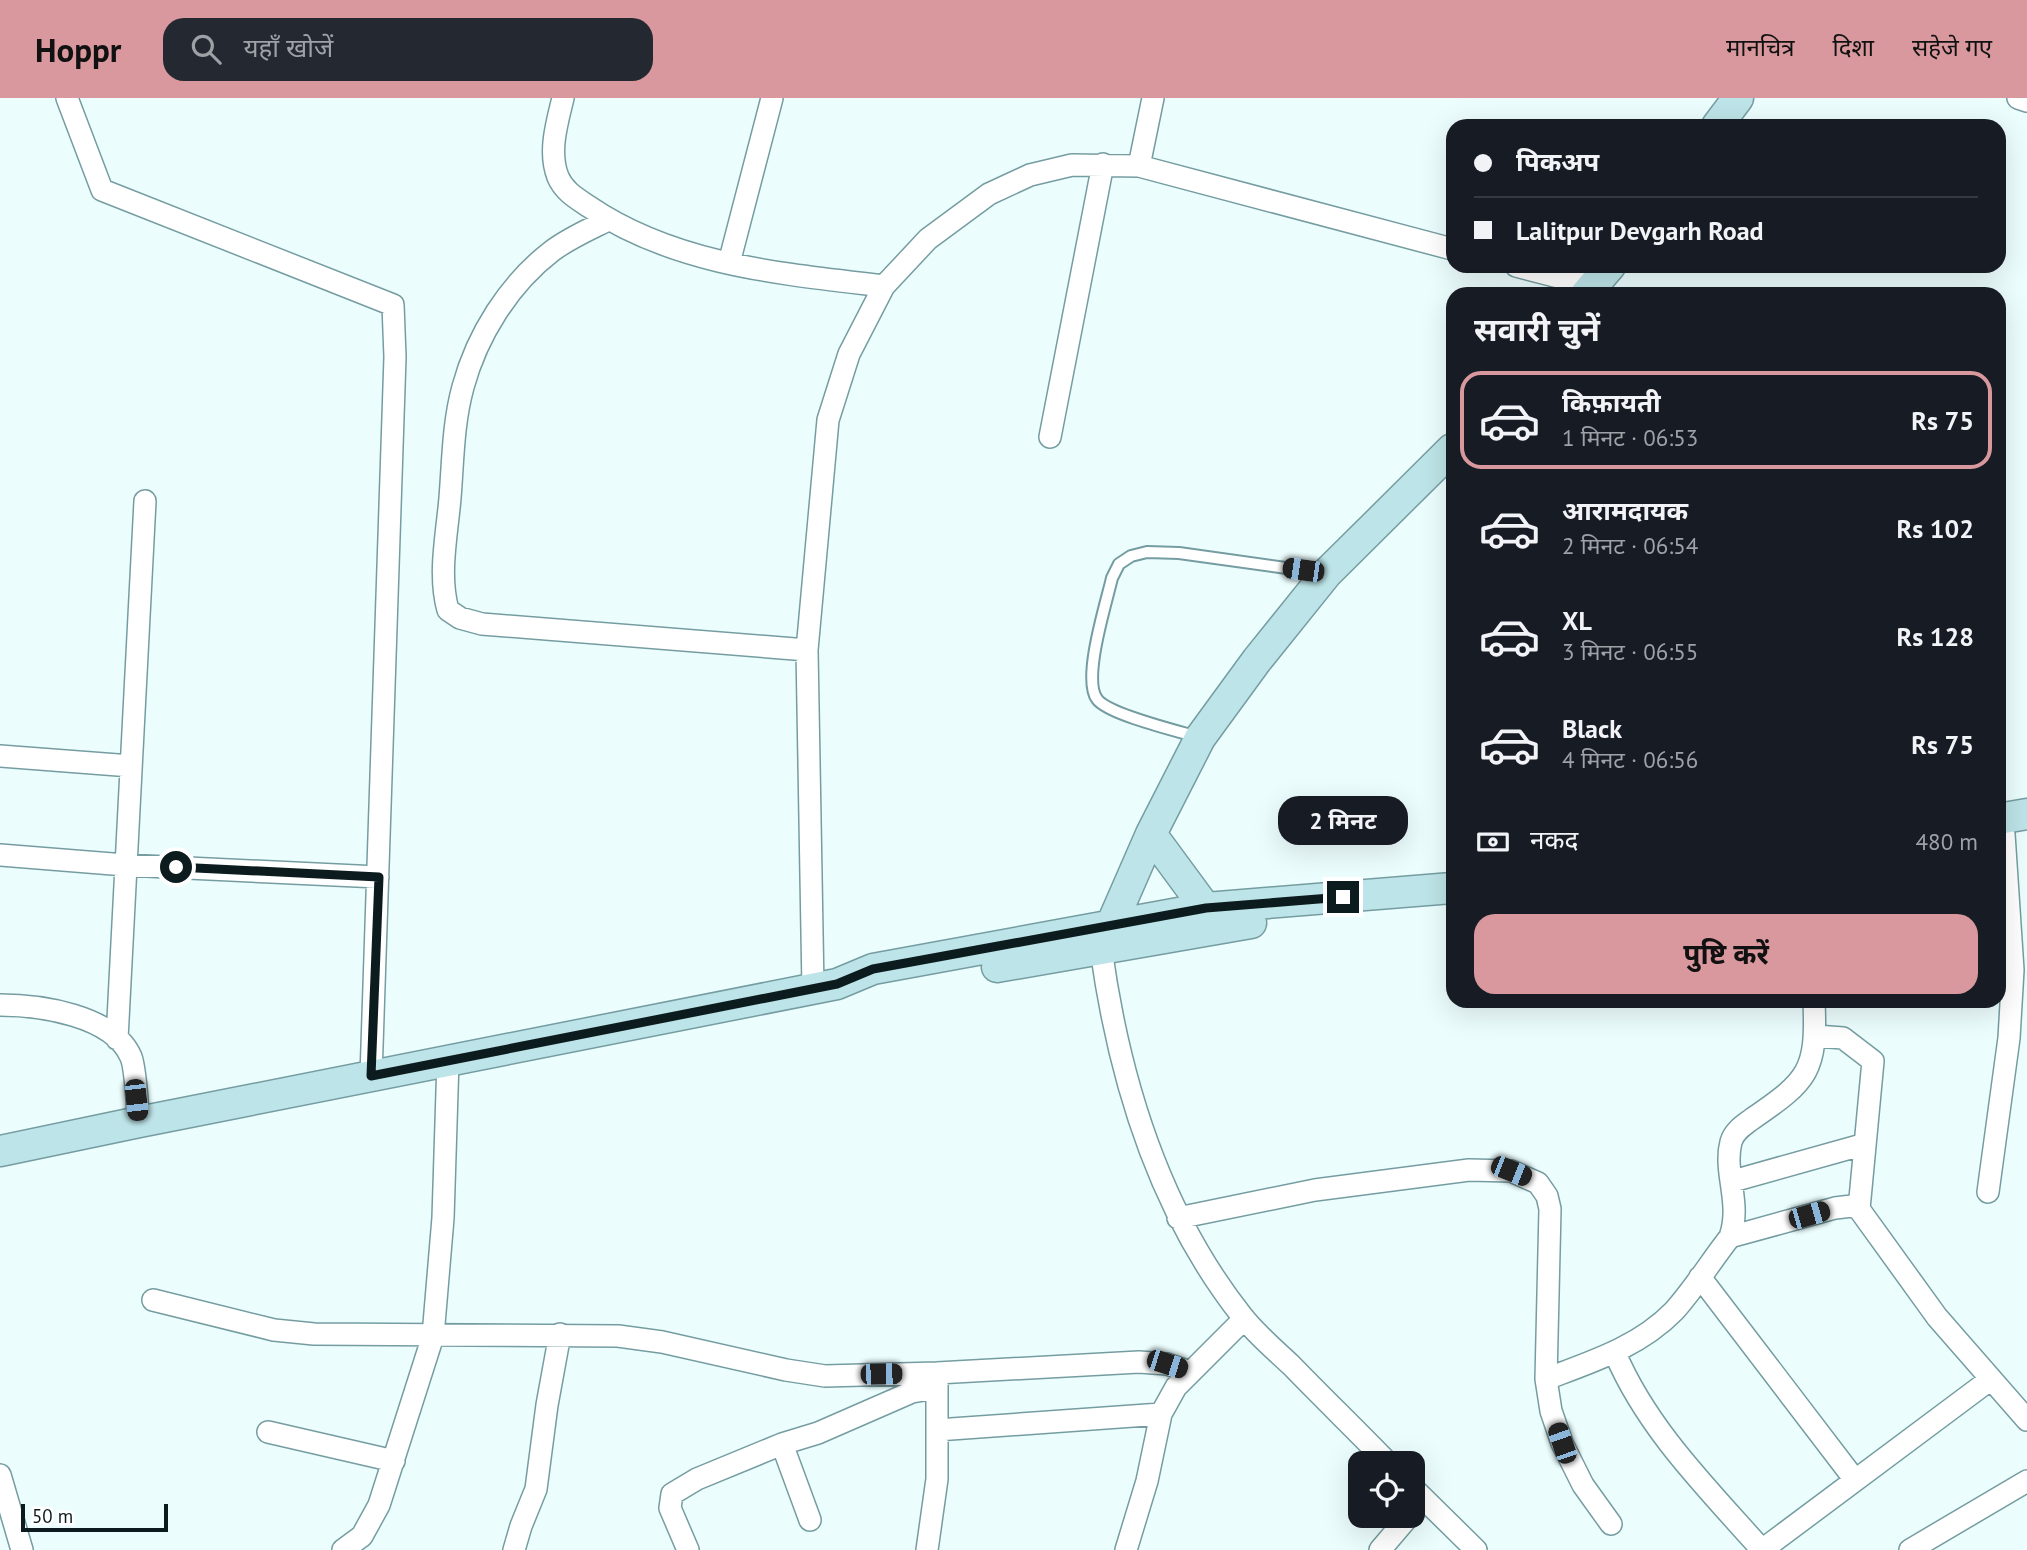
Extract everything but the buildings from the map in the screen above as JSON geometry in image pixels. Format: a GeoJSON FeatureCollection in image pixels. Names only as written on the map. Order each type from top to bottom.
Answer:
{"type":"FeatureCollection","features":[{"type":"Feature","properties":{"kind":"main road"},"geometry":{"type":"LineString","coordinates":[[1722,119],[1738,98]]}},
{"type":"Feature","properties":{"kind":"main road"},"geometry":{"type":"LineString","coordinates":[[1106,937],[1152,834],[1200,738],[1257,660],[1327,573],[1446,455]]}},
{"type":"Feature","properties":{"kind":"main road"},"geometry":{"type":"LineString","coordinates":[[2007,829],[2027,814]]}},
{"type":"Feature","properties":{"kind":"main road"},"geometry":{"type":"LineString","coordinates":[[1152,834],[1213,917]]}},
{"type":"Feature","properties":{"kind":"main road"},"geometry":{"type":"LineString","coordinates":[[0,1151],[825,987],[873,969],[1106,937],[1213,917],[1446,889]]}},
{"type":"Feature","properties":{"kind":"main road"},"geometry":{"type":"LineString","coordinates":[[1213,917],[1273,920],[1446,906]]}},
{"type":"Feature","properties":{"kind":"street"},"geometry":{"type":"LineString","coordinates":[[66,98],[102,190],[393,306],[395,357],[371,1076]]}},
{"type":"Feature","properties":{"kind":"street"},"geometry":{"type":"LineString","coordinates":[[563,98],[554,142],[558,177],[568,192],[608,220],[683,252],[803,276],[884,286]]}},
{"type":"Feature","properties":{"kind":"street"},"geometry":{"type":"LineString","coordinates":[[729,263],[772,98]]}},
{"type":"Feature","properties":{"kind":"street"},"geometry":{"type":"LineString","coordinates":[[1139,166],[1153,98]]}},
{"type":"Feature","properties":{"kind":"street"},"geometry":{"type":"LineString","coordinates":[[2018,98],[2027,101]]}},
{"type":"Feature","properties":{"kind":"street"},"geometry":{"type":"LineString","coordinates":[[1050,437],[1103,164]]}},
{"type":"Feature","properties":{"kind":"street"},"geometry":{"type":"LineString","coordinates":[[825,987],[807,650],[828,420],[849,354],[884,286],[928,239],[989,194],[1030,175],[1072,165],[1139,166],[1446,247]]}},
{"type":"Feature","properties":{"kind":"street"},"geometry":{"type":"LineString","coordinates":[[608,220],[552,250],[524,277],[497,311],[475,349],[456,421],[444,564],[447,610],[460,618],[482,624],[807,650]]}},
{"type":"Feature","properties":{"kind":"street"},"geometry":{"type":"LineString","coordinates":[[1551,273],[1596,282]]}},
{"type":"Feature","properties":{"kind":"street"},"geometry":{"type":"LineString","coordinates":[[117,1039],[145,501]]}},
{"type":"Feature","properties":{"kind":"street"},"geometry":{"type":"LineString","coordinates":[[0,756],[131,766]]}},
{"type":"Feature","properties":{"kind":"street"},"geometry":{"type":"LineString","coordinates":[[1988,1192],[2009,1038],[2013,971],[2007,829]]}},
{"type":"Feature","properties":{"kind":"street"},"geometry":{"type":"LineString","coordinates":[[0,855],[125,865],[379,877]]}},
{"type":"Feature","properties":{"kind":"street"},"geometry":{"type":"LineString","coordinates":[[1106,937],[1120,1058],[1135,1107],[1178,1218],[1214,1279],[1244,1319],[1376,1451]]}},
{"type":"Feature","properties":{"kind":"street"},"geometry":{"type":"LineString","coordinates":[[0,1005],[23,1005],[72,1015],[98,1025],[117,1039],[131,1057],[139,1122]]}},
{"type":"Feature","properties":{"kind":"street"},"geometry":{"type":"LineString","coordinates":[[1546,1379],[1615,1353],[1653,1329],[1674,1310],[1730,1237],[1734,1226],[1735,1203],[1730,1159],[1731,1141],[1740,1127],[1790,1093],[1804,1076],[1812,1057],[1816,1036],[1814,1008]]}},
{"type":"Feature","properties":{"kind":"street"},"geometry":{"type":"LineString","coordinates":[[1816,1036],[1843,1038],[1873,1061],[1859,1209]]}},
{"type":"Feature","properties":{"kind":"street"},"geometry":{"type":"LineString","coordinates":[[343,1550],[362,1536],[379,1505],[433,1336],[443,1217],[448,1060]]}},
{"type":"Feature","properties":{"kind":"street"},"geometry":{"type":"LineString","coordinates":[[1732,1181],[1865,1144]]}},
{"type":"Feature","properties":{"kind":"street"},"geometry":{"type":"LineString","coordinates":[[1178,1218],[1315,1190],[1469,1170],[1511,1171],[1538,1182],[1547,1196],[1550,1209],[1546,1379],[1550,1411],[1583,1485],[1611,1524]]}},
{"type":"Feature","properties":{"kind":"street"},"geometry":{"type":"LineString","coordinates":[[1730,1237],[1835,1208],[1852,1206],[1859,1209],[1937,1317],[2027,1420]]}},
{"type":"Feature","properties":{"kind":"street"},"geometry":{"type":"LineString","coordinates":[[1700,1277],[1855,1480]]}},
{"type":"Feature","properties":{"kind":"street"},"geometry":{"type":"LineString","coordinates":[[153,1300],[274,1330],[314,1334],[618,1336],[662,1342],[825,1376],[937,1381],[1139,1362],[1167,1364],[1189,1372]]}},
{"type":"Feature","properties":{"kind":"street"},"geometry":{"type":"LineString","coordinates":[[1126,1550],[1147,1481],[1161,1415],[1176,1387],[1244,1319]]}},
{"type":"Feature","properties":{"kind":"street"},"geometry":{"type":"LineString","coordinates":[[514,1550],[536,1489],[559,1334]]}},
{"type":"Feature","properties":{"kind":"street"},"geometry":{"type":"LineString","coordinates":[[1615,1353],[1625,1376],[1651,1418],[1698,1479],[1762,1550],[1991,1379]]}},
{"type":"Feature","properties":{"kind":"street"},"geometry":{"type":"LineString","coordinates":[[927,1550],[937,1479],[937,1381]]}},
{"type":"Feature","properties":{"kind":"street"},"geometry":{"type":"LineString","coordinates":[[688,1550],[670,1508],[672,1494],[697,1479],[782,1444],[818,1433],[937,1381]]}},
{"type":"Feature","properties":{"kind":"street"},"geometry":{"type":"LineString","coordinates":[[937,1430],[1161,1415]]}},
{"type":"Feature","properties":{"kind":"street"},"geometry":{"type":"LineString","coordinates":[[268,1432],[394,1461]]}},
{"type":"Feature","properties":{"kind":"street"},"geometry":{"type":"LineString","coordinates":[[782,1444],[810,1520]]}},
{"type":"Feature","properties":{"kind":"street"},"geometry":{"type":"LineString","coordinates":[[0,1475],[22,1550]]}},
{"type":"Feature","properties":{"kind":"street"},"geometry":{"type":"LineString","coordinates":[[1910,1550],[2027,1481]]}},
{"type":"Feature","properties":{"kind":"street"},"geometry":{"type":"LineString","coordinates":[[1425,1511],[1476,1550]]}},
{"type":"Feature","properties":{"kind":"street"},"geometry":{"type":"LineString","coordinates":[[1380,1550],[1396,1528]]}},
{"type":"Feature","properties":{"kind":"lane"},"geometry":{"type":"LineString","coordinates":[[1200,738],[1117,712],[1098,702],[1091,687],[1091,670],[1112,578],[1119,564],[1131,556],[1147,552],[1179,553],[1327,573]]}},
{"type":"Feature","properties":{"kind":"route"},"geometry":{"type":"LineString","coordinates":[[176,867],[379,877],[371,1076],[837,984],[873,969],[1206,908],[1343,897]]}}]}
